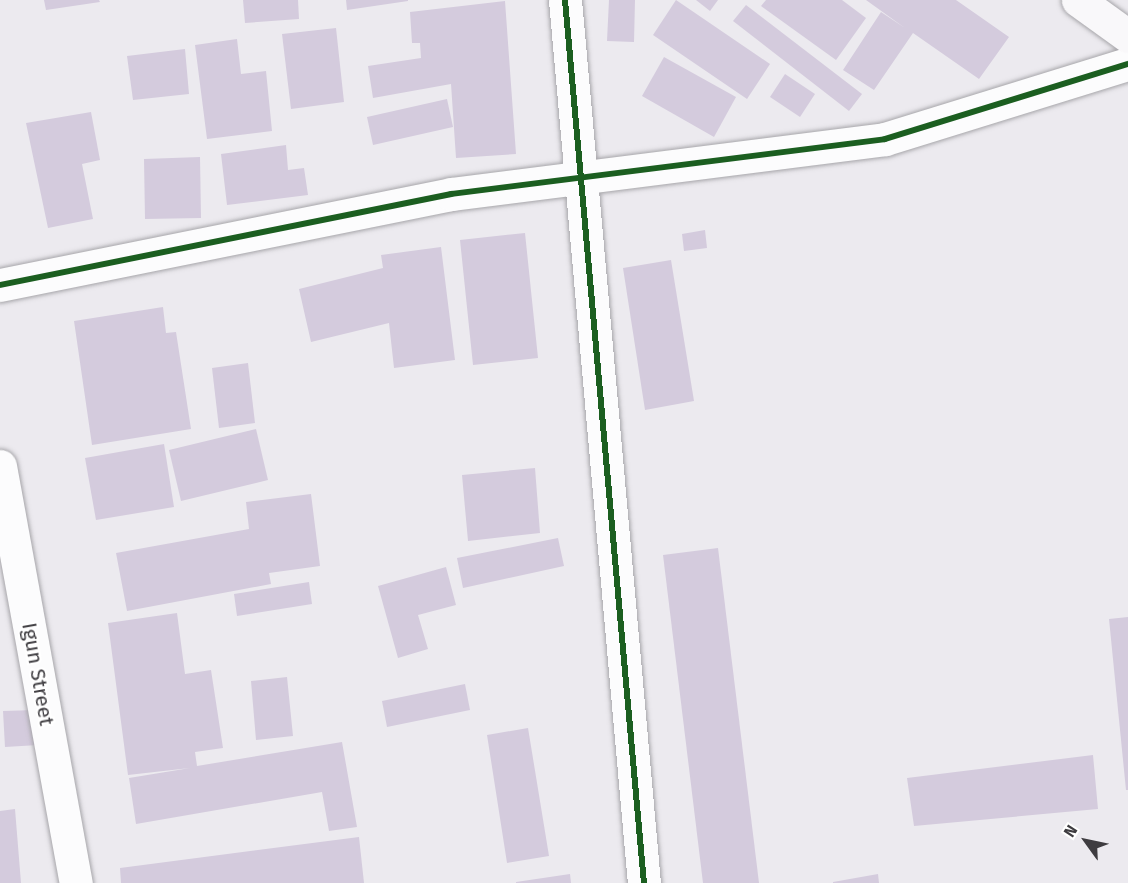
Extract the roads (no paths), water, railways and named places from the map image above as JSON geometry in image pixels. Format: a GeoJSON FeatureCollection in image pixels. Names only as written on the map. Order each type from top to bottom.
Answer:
{"type":"FeatureCollection","features":[{"type":"Feature","properties":{"kind":"street"},"geometry":{"type":"LineString","coordinates":[[565,0],[644,883]]}},
{"type":"Feature","properties":{"kind":"street"},"geometry":{"type":"LineString","coordinates":[[1078,0],[1128,36]]}},
{"type":"Feature","properties":{"kind":"street"},"geometry":{"type":"LineString","coordinates":[[0,285],[451,194],[580,180],[885,139],[1128,64]]}},
{"type":"Feature","properties":{"kind":"street","name":"Igun Street"},"geometry":{"type":"LineString","coordinates":[[0,466],[76,883]]}}]}
